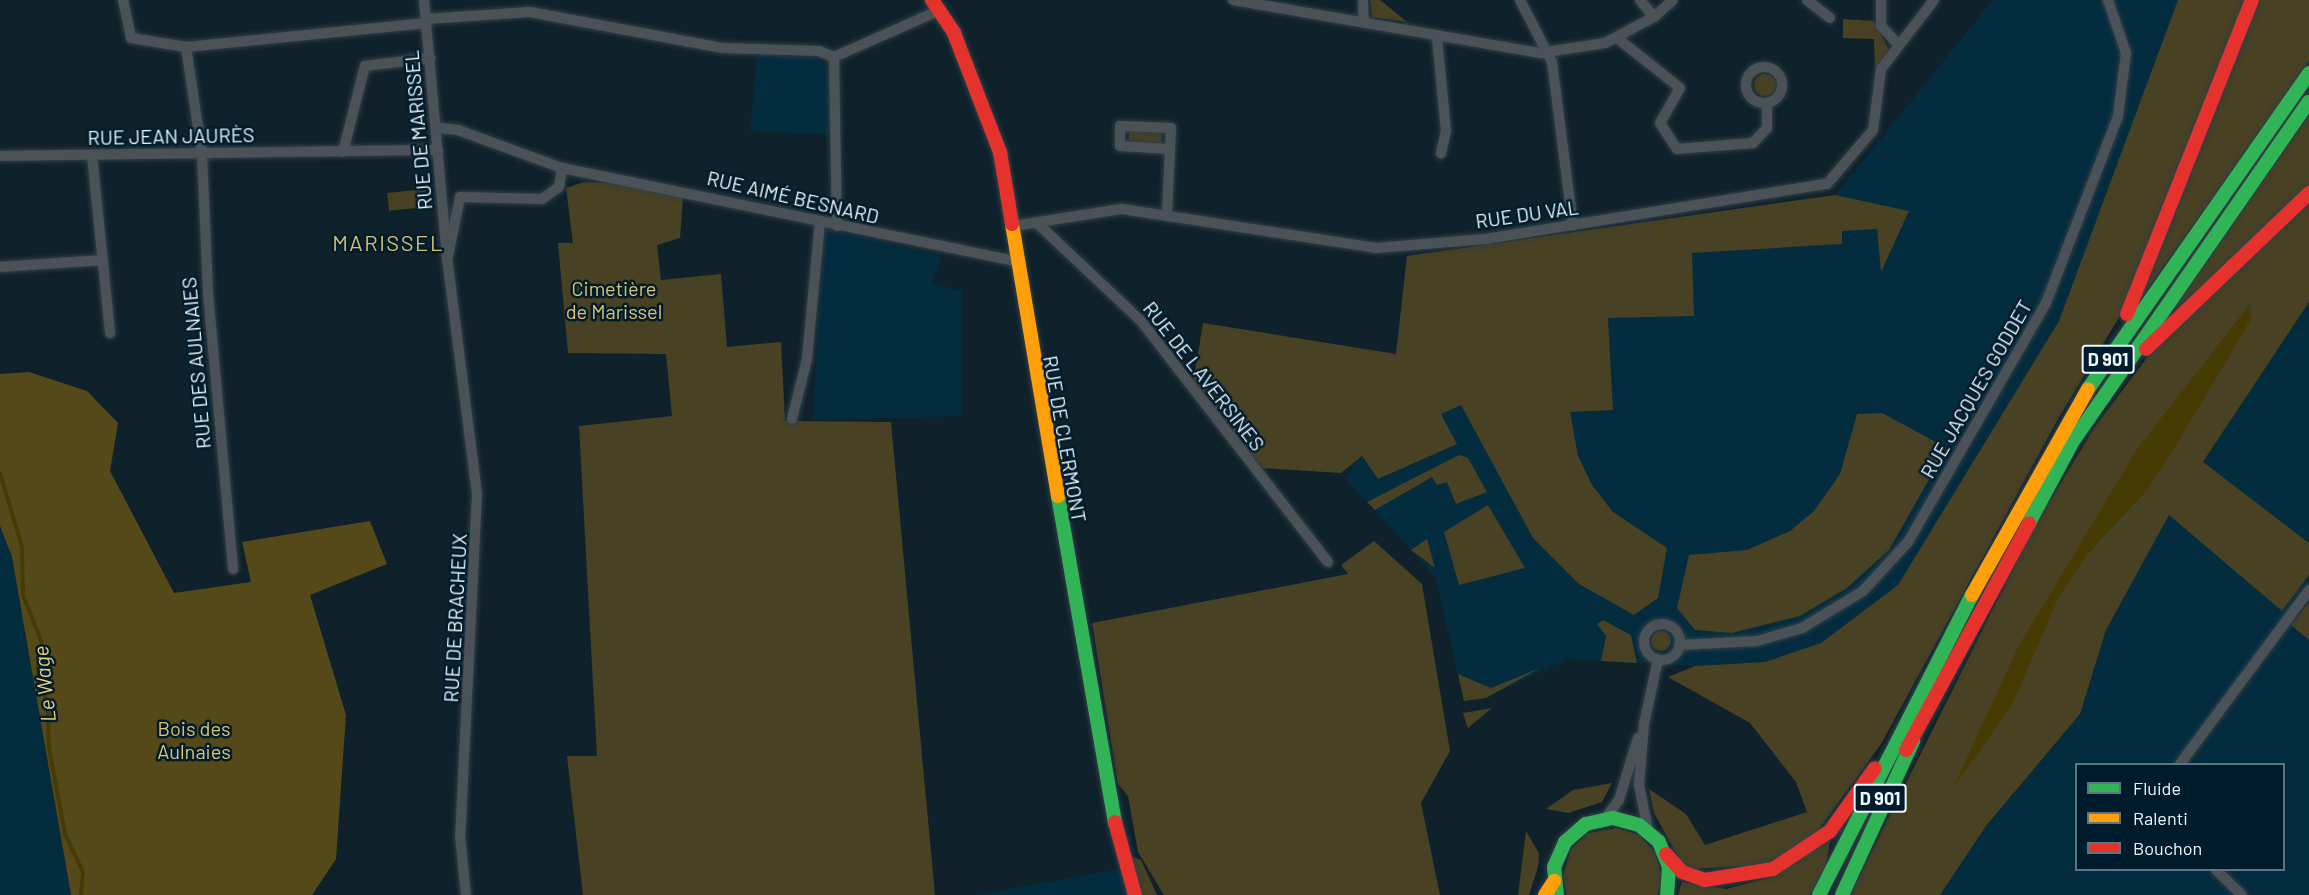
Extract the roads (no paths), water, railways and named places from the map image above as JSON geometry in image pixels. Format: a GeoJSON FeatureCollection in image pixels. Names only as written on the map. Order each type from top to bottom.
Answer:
{"type":"FeatureCollection","features":[{"type":"Feature","properties":{"kind":"main road"},"geometry":{"type":"LineString","coordinates":[[2078,403],[2136,296],[2252,0]]}},
{"type":"Feature","properties":{"kind":"main road","name":"RUE DE CLERMONT"},"geometry":{"type":"LineString","coordinates":[[936,5],[996,137],[1116,830],[1135,895]]}},
{"type":"Feature","properties":{"kind":"main road","name":"D 901"},"geometry":{"type":"LineString","coordinates":[[1820,895],[1936,663],[2078,403],[2309,73]]}},
{"type":"Feature","properties":{"kind":"main road","name":"D 901"},"geometry":{"type":"LineString","coordinates":[[1829,895],[2022,529],[2096,406],[2309,102]]}},
{"type":"Feature","properties":{"kind":"main road"},"geometry":{"type":"LineString","coordinates":[[2096,406],[2172,321],[2309,193]]}},
{"type":"Feature","properties":{"kind":"main road"},"geometry":{"type":"LineString","coordinates":[[1557,895],[1554,881],[1556,860],[1567,839],[1605,819],[1626,820],[1650,832],[1665,854],[1682,872],[1712,881],[1760,873],[1806,852],[1847,809],[1936,663]]}},
{"type":"Feature","properties":{"kind":"main road"},"geometry":{"type":"LineString","coordinates":[[1842,895],[1933,701]]}},
{"type":"Feature","properties":{"kind":"main road"},"geometry":{"type":"LineString","coordinates":[[1665,854],[1667,895]]}},
{"type":"Feature","properties":{"kind":"main road"},"geometry":{"type":"LineString","coordinates":[[1545,895],[1554,881]]}},
{"type":"Feature","properties":{"kind":"street"},"geometry":{"type":"LineString","coordinates":[[123,0],[131,39],[186,47],[527,12],[723,48],[819,51],[834,57],[936,5]]}},
{"type":"Feature","properties":{"kind":"street","name":"RUE DE MARISSEL"},"geometry":{"type":"LineString","coordinates":[[424,0],[457,344]]}},
{"type":"Feature","properties":{"kind":"street"},"geometry":{"type":"LineString","coordinates":[[527,0],[527,12]]}},
{"type":"Feature","properties":{"kind":"street"},"geometry":{"type":"LineString","coordinates":[[1233,0],[1437,38],[1549,53],[1617,38],[1654,17],[1673,0]]}},
{"type":"Feature","properties":{"kind":"street"},"geometry":{"type":"LineString","coordinates":[[1363,0],[1364,23]]}},
{"type":"Feature","properties":{"kind":"street"},"geometry":{"type":"LineString","coordinates":[[1520,0],[1549,53],[1573,226]]}},
{"type":"Feature","properties":{"kind":"street"},"geometry":{"type":"LineString","coordinates":[[1640,0],[1654,17]]}},
{"type":"Feature","properties":{"kind":"street"},"geometry":{"type":"LineString","coordinates":[[1807,0],[1830,18]]}},
{"type":"Feature","properties":{"kind":"street"},"geometry":{"type":"LineString","coordinates":[[1881,0],[1881,26],[1899,45]]}},
{"type":"Feature","properties":{"kind":"street","name":"RUE DU VAL"},"geometry":{"type":"LineString","coordinates":[[1013,226],[1038,224],[1114,210],[1167,213],[1368,248],[1573,226],[1831,182],[1873,130],[1878,75],[1934,0]]}},
{"type":"Feature","properties":{"kind":"street","name":"RUE JACQUES GODDET"},"geometry":{"type":"LineString","coordinates":[[1679,645],[1751,642],[1808,626],[1863,591],[1908,542],[2046,303],[2118,116],[2126,53],[2109,0]]}},
{"type":"Feature","properties":{"kind":"street"},"geometry":{"type":"LineString","coordinates":[[1437,38],[1446,131],[1440,153]]}},
{"type":"Feature","properties":{"kind":"street"},"geometry":{"type":"LineString","coordinates":[[1617,38],[1680,88],[1660,123],[1677,149],[1754,143],[1767,128],[1767,103]]}},
{"type":"Feature","properties":{"kind":"street","name":"RUE DES AULNAIES"},"geometry":{"type":"LineString","coordinates":[[186,47],[202,154],[208,293],[233,569]]}},
{"type":"Feature","properties":{"kind":"street"},"geometry":{"type":"LineString","coordinates":[[834,57],[837,226]]}},
{"type":"Feature","properties":{"kind":"street"},"geometry":{"type":"LineString","coordinates":[[343,152],[365,66],[431,58]]}},
{"type":"Feature","properties":{"kind":"street"},"geometry":{"type":"LineString","coordinates":[[1167,213],[1171,128],[1120,126],[1120,146],[1170,148]]}},
{"type":"Feature","properties":{"kind":"street","name":"RUE AIMÉ BESNARD"},"geometry":{"type":"LineString","coordinates":[[438,128],[458,130],[562,168],[1016,261]]}},
{"type":"Feature","properties":{"kind":"street","name":"RUE JEAN JAURÈS"},"geometry":{"type":"LineString","coordinates":[[0,156],[438,150]]}},
{"type":"Feature","properties":{"kind":"street"},"geometry":{"type":"LineString","coordinates":[[92,156],[110,333]]}},
{"type":"Feature","properties":{"kind":"street","name":"RUE DE MARISSEL"},"geometry":{"type":"LineString","coordinates":[[447,257],[457,203],[468,193],[542,199],[561,182],[562,168]]}},
{"type":"Feature","properties":{"kind":"street"},"geometry":{"type":"LineString","coordinates":[[792,419],[807,359],[820,222]]}},
{"type":"Feature","properties":{"kind":"street","name":"RUE DE LAVERSINES"},"geometry":{"type":"LineString","coordinates":[[1038,224],[1141,321],[1328,562]]}},
{"type":"Feature","properties":{"kind":"street"},"geometry":{"type":"LineString","coordinates":[[0,267],[103,260]]}},
{"type":"Feature","properties":{"kind":"street","name":"RUE DE BRACHEUX"},"geometry":{"type":"LineString","coordinates":[[457,344],[478,506],[460,835],[466,895]]}},
{"type":"Feature","properties":{"kind":"street"},"geometry":{"type":"LineString","coordinates":[[2181,763],[2309,590]]}},
{"type":"Feature","properties":{"kind":"street"},"geometry":{"type":"LineString","coordinates":[[1652,626],[1672,626],[1679,645],[1670,658],[1658,659],[1643,645],[1652,626]]}},
{"type":"Feature","properties":{"kind":"street"},"geometry":{"type":"LineString","coordinates":[[1605,819],[1619,800],[1644,724],[1658,659]]}},
{"type":"Feature","properties":{"kind":"street"},"geometry":{"type":"LineString","coordinates":[[1644,724],[1639,801],[1650,832]]}},
{"type":"Feature","properties":{"kind":"street"},"geometry":{"type":"LineString","coordinates":[[2217,871],[2242,895]]}},
{"type":"Feature","properties":{"kind":"waterway","name":"Le Wage"},"geometry":{"type":"LineString","coordinates":[[0,473],[22,547],[23,595],[42,643],[38,669],[48,709],[49,748],[65,834],[83,872],[81,895]]}},
{"type":"Feature","properties":{"kind":"district","name":"MARISSEL"},"geometry":{"type":"Point","coordinates":[388,243]}},
{"type":"Feature","properties":{"kind":"park label","name":"Cimetière de Marissel"},"geometry":{"type":"Point","coordinates":[614,300]}},
{"type":"Feature","properties":{"kind":"park label","name":"Bois des Aulnaies"},"geometry":{"type":"Point","coordinates":[194,740]}}]}
